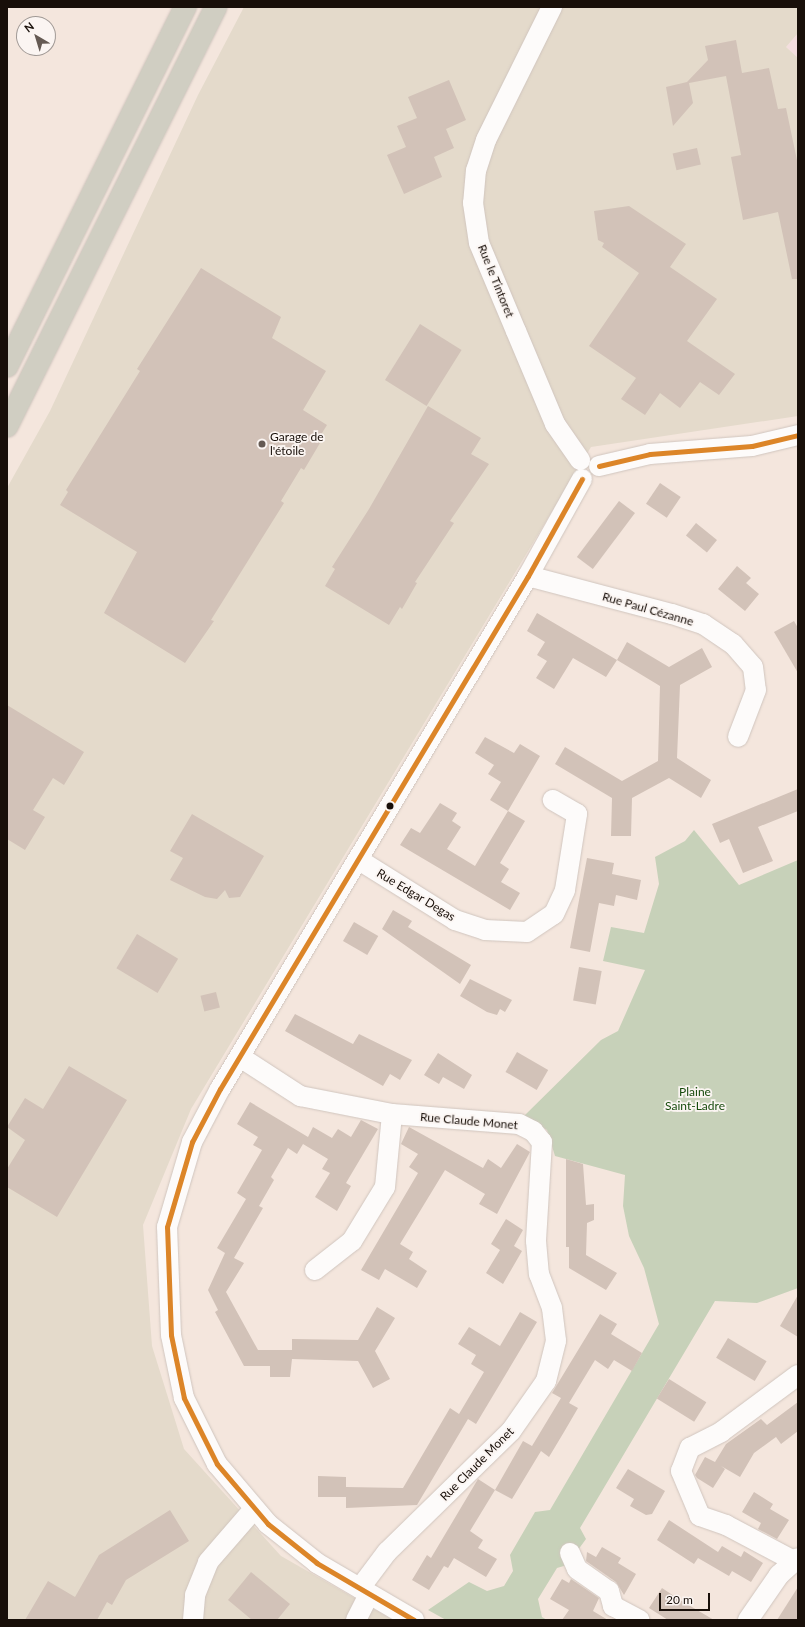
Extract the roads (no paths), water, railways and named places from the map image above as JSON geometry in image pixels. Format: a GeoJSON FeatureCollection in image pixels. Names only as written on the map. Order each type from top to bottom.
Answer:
{"type":"FeatureCollection","features":[{"type":"Feature","properties":{"kind":"highway"},"geometry":{"type":"LineString","coordinates":[[7,366],[185,7]]}},
{"type":"Feature","properties":{"kind":"highway"},"geometry":{"type":"LineString","coordinates":[[7,426],[216,7]]}},
{"type":"Feature","properties":{"kind":"highway"},"geometry":{"type":"LineString","coordinates":[[7,338],[48,285]]}},
{"type":"Feature","properties":{"kind":"street","name":"Rue le Tintoret"},"geometry":{"type":"LineString","coordinates":[[552,7],[486,140],[476,170],[473,203],[479,243],[555,424],[580,460]]}},
{"type":"Feature","properties":{"kind":"street"},"geometry":{"type":"LineString","coordinates":[[599,466],[650,454],[752,446],[798,435]]}},
{"type":"Feature","properties":{"kind":"street"},"geometry":{"type":"LineString","coordinates":[[582,479],[576,470],[580,460],[591,458],[599,466]]}},
{"type":"Feature","properties":{"kind":"street"},"geometry":{"type":"LineString","coordinates":[[582,479],[594,478],[599,466]]}},
{"type":"Feature","properties":{"kind":"street"},"geometry":{"type":"LineString","coordinates":[[414,1620],[317,1563],[253,1510],[217,1464],[184,1398],[171,1335],[166,1278],[167,1228],[192,1142],[240,1057],[528,576],[582,479]]}},
{"type":"Feature","properties":{"kind":"street","name":"Rue Paul Cézanne"},"geometry":{"type":"LineString","coordinates":[[528,576],[672,614],[702,624],[733,644],[753,667],[756,690],[738,737]]}},
{"type":"Feature","properties":{"kind":"street","name":"Rue Edgar Degas"},"geometry":{"type":"LineString","coordinates":[[359,860],[456,920],[485,930],[527,932],[554,914],[565,890],[577,814],[553,800]]}},
{"type":"Feature","properties":{"kind":"street","name":"Rue Claude Monet"},"geometry":{"type":"LineString","coordinates":[[240,1057],[300,1096],[392,1114],[519,1124],[533,1131],[542,1142],[536,1241],[539,1274],[552,1308],[556,1341],[546,1381],[511,1431],[387,1552],[364,1591],[356,1620]]}},
{"type":"Feature","properties":{"kind":"street"},"geometry":{"type":"LineString","coordinates":[[315,1270],[352,1241],[385,1187],[392,1114]]}},
{"type":"Feature","properties":{"kind":"street"},"geometry":{"type":"LineString","coordinates":[[748,1620],[778,1575],[796,1560],[726,1525],[700,1516],[681,1471],[690,1448],[721,1432],[798,1375]]}},
{"type":"Feature","properties":{"kind":"street"},"geometry":{"type":"LineString","coordinates":[[193,1620],[195,1595],[208,1562],[253,1510]]}},
{"type":"Feature","properties":{"kind":"street"},"geometry":{"type":"LineString","coordinates":[[570,1553],[577,1569],[609,1591],[613,1606],[639,1620]]}},
{"type":"Feature","properties":{"kind":"place","name":"Garage de l'étoile"},"geometry":{"type":"Point","coordinates":[262,444]}},
{"type":"Feature","properties":{"kind":"park label","name":"Plaine Saint-Ladre"},"geometry":{"type":"Point","coordinates":[695,1099]}}]}
